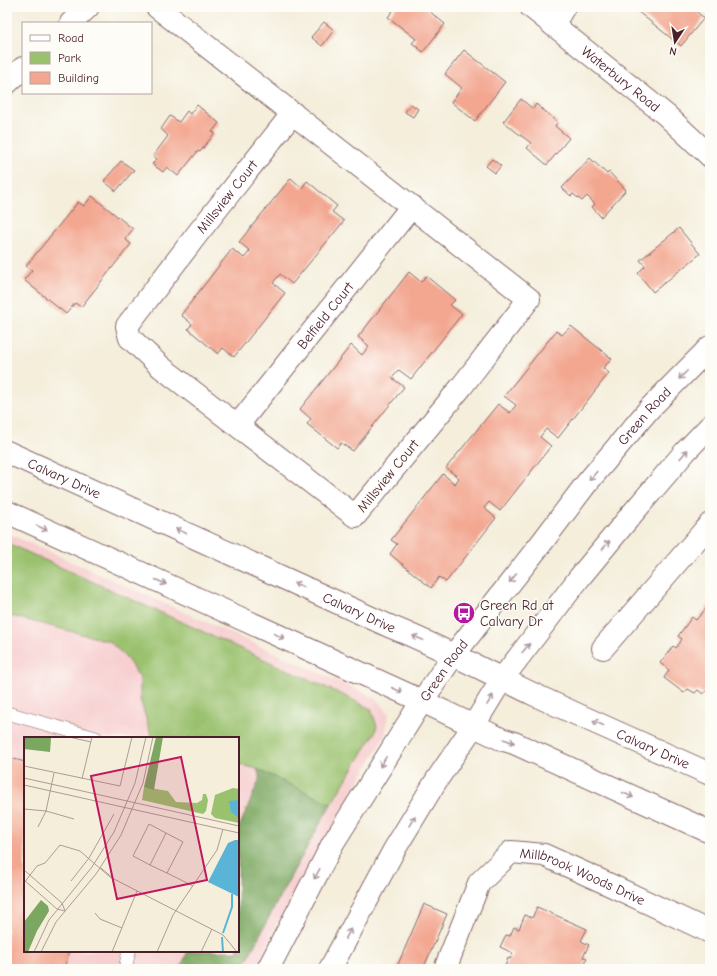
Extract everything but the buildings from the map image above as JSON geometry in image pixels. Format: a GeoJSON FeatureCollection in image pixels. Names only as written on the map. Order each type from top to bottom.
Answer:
{"type":"FeatureCollection","features":[{"type":"Feature","properties":{"kind":"street"},"geometry":{"type":"LineString","coordinates":[[72,22],[88,7]]}},
{"type":"Feature","properties":{"kind":"street","name":"Millsview Court"},"geometry":{"type":"LineString","coordinates":[[157,7],[293,113],[412,206],[529,299],[462,386],[355,516],[161,367],[130,338],[127,326],[293,113]]}},
{"type":"Feature","properties":{"kind":"street","name":"Waterbury Road"},"geometry":{"type":"LineString","coordinates":[[531,7],[559,16],[709,157]]}},
{"type":"Feature","properties":{"kind":"street"},"geometry":{"type":"LineString","coordinates":[[7,83],[22,69]]}},
{"type":"Feature","properties":{"kind":"street","name":"Belfield Court"},"geometry":{"type":"LineString","coordinates":[[238,425],[412,206]]}},
{"type":"Feature","properties":{"kind":"street","name":"Green Road"},"geometry":{"type":"LineString","coordinates":[[268,969],[333,843],[422,701],[453,656],[595,473],[650,408],[710,347]]}},
{"type":"Feature","properties":{"kind":"street"},"geometry":{"type":"LineString","coordinates":[[330,969],[394,850],[436,781],[474,725],[502,679],[588,566],[685,452],[710,426]]}},
{"type":"Feature","properties":{"kind":"street","name":"Calvary Drive"},"geometry":{"type":"LineString","coordinates":[[7,452],[422,640],[502,679],[710,774]]}},
{"type":"Feature","properties":{"kind":"street"},"geometry":{"type":"LineString","coordinates":[[7,512],[422,701],[501,739],[514,743],[710,832]]}},
{"type":"Feature","properties":{"kind":"street"},"geometry":{"type":"LineString","coordinates":[[603,648],[710,524]]}},
{"type":"Feature","properties":{"kind":"street","name":"Millbrook Woods Drive"},"geometry":{"type":"LineString","coordinates":[[446,969],[479,882],[511,852],[544,855],[710,932]]}},
{"type":"Feature","properties":{"kind":"lane"},"geometry":{"type":"LineString","coordinates":[[7,713],[92,737]]}},
{"type":"Feature","properties":{"kind":"lane"},"geometry":{"type":"LineString","coordinates":[[125,969],[129,952]]}},
{"type":"Feature","properties":{"kind":"shaded area"},"geometry":{"type":"Polygon","coordinates":[[[7,533],[376,698],[389,714],[385,736],[279,920],[257,969],[7,969],[7,533]]]}},
{"type":"Feature","properties":{"kind":"green space"},"geometry":{"type":"Polygon","coordinates":[[[7,543],[371,709],[377,726],[375,733],[331,804],[257,769],[239,764],[239,737],[152,737],[140,699],[140,678],[125,656],[109,641],[7,615],[7,543]]]}},
{"type":"Feature","properties":{"kind":"green space"},"geometry":{"type":"Polygon","coordinates":[[[257,769],[331,804],[242,969],[180,969],[188,952],[239,952],[239,828],[260,778],[257,769]]]}},
{"type":"Feature","properties":{"kind":"place","name":"Green Rd at Calvary Dr"},"geometry":{"type":"Point","coordinates":[464,613]}}]}
